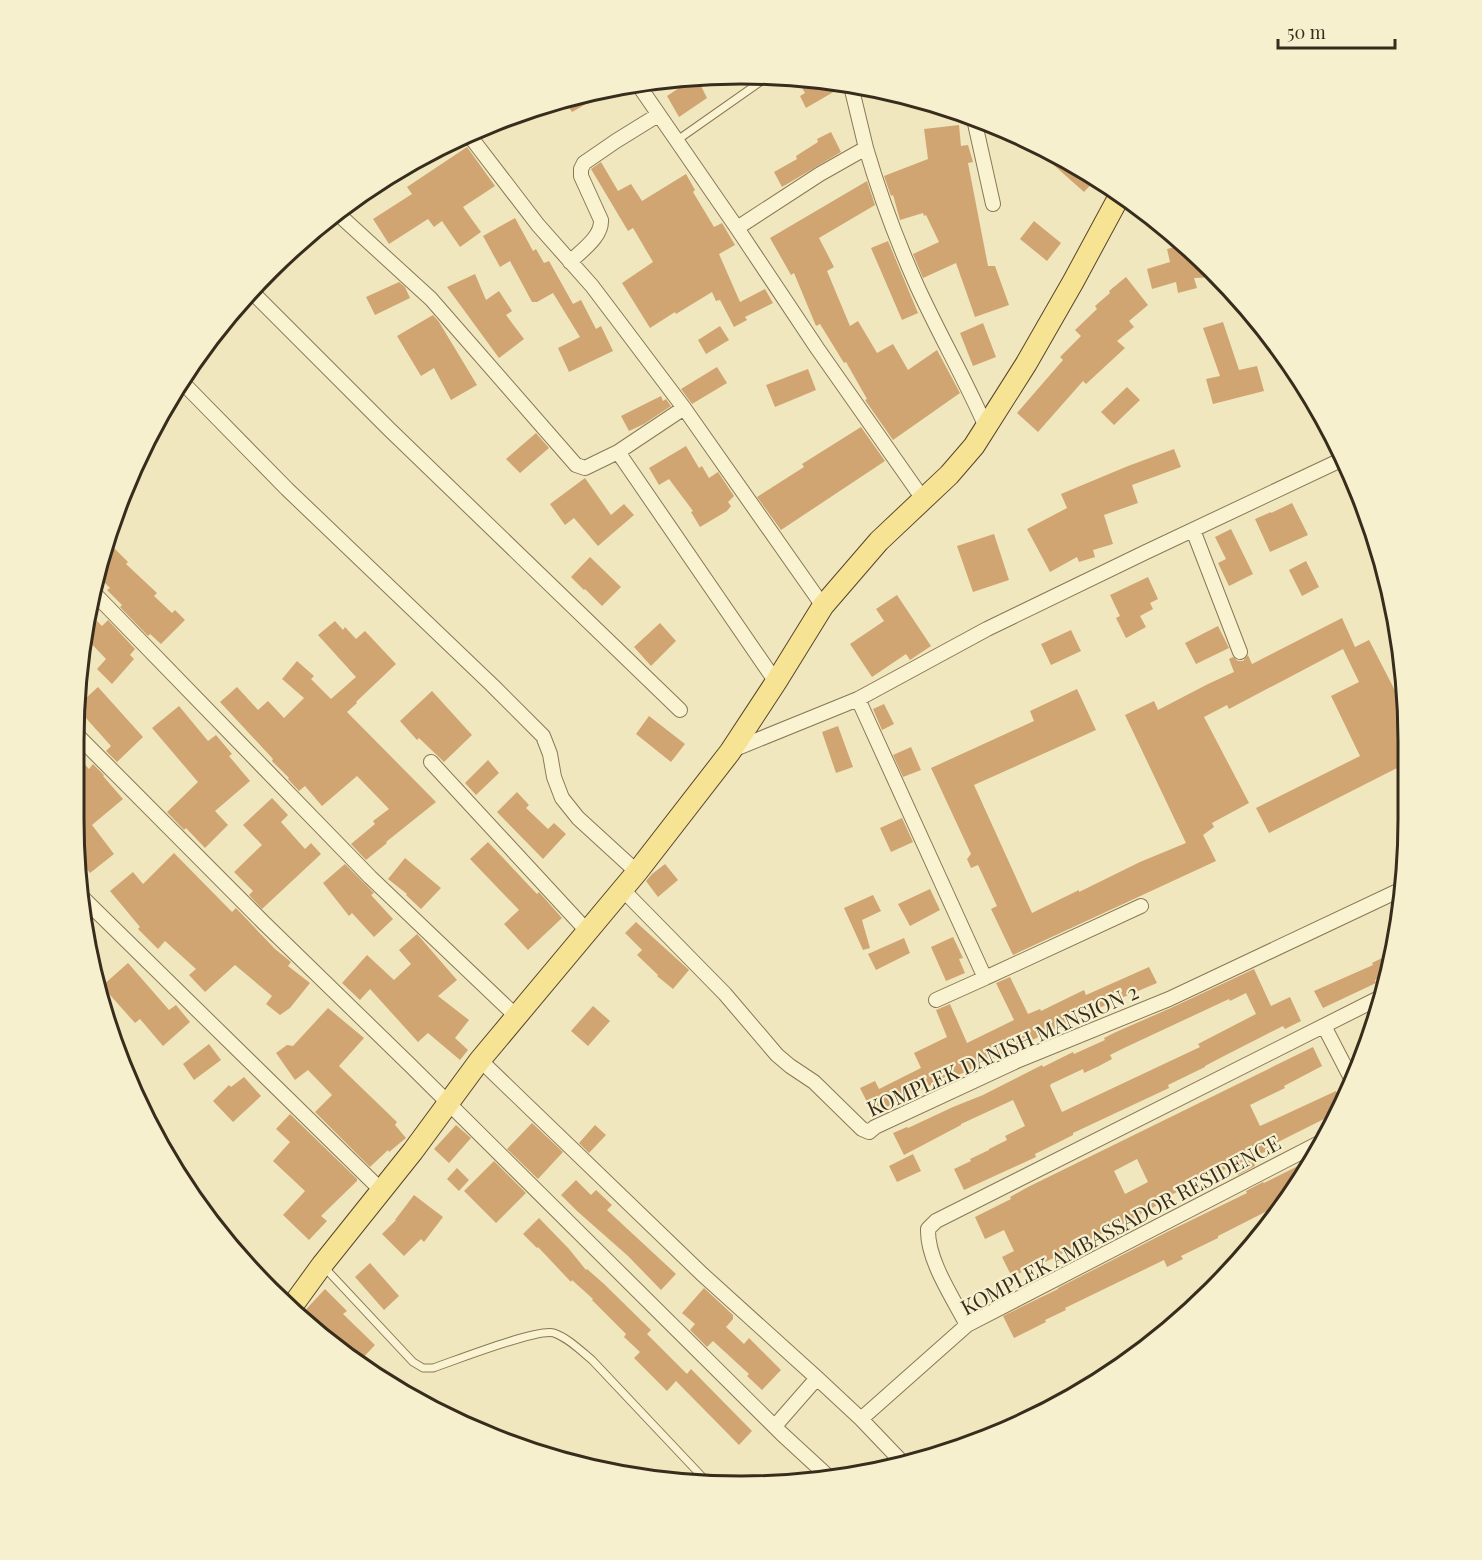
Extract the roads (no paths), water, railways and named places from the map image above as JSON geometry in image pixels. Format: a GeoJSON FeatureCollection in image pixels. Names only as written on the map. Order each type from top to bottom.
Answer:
{"type":"FeatureCollection","features":[{"type":"Feature","properties":{"kind":"main road"},"geometry":{"type":"LineString","coordinates":[[295,1302],[413,1151],[480,1060],[623,890],[730,752],[823,606],[879,541],[962,462],[974,447],[1032,354],[1119,204]]}},
{"type":"Feature","properties":{"kind":"street"},"geometry":{"type":"LineString","coordinates":[[643,92],[923,499]]}},
{"type":"Feature","properties":{"kind":"street"},"geometry":{"type":"LineString","coordinates":[[854,94],[866,148],[895,236],[986,427]]}},
{"type":"Feature","properties":{"kind":"street"},"geometry":{"type":"LineString","coordinates":[[570,262],[601,228],[601,220],[581,176],[584,164],[658,115]]}},
{"type":"Feature","properties":{"kind":"street"},"geometry":{"type":"LineString","coordinates":[[976,128],[993,204]]}},
{"type":"Feature","properties":{"kind":"street"},"geometry":{"type":"LineString","coordinates":[[474,141],[538,225],[592,286],[684,408],[823,606]]}},
{"type":"Feature","properties":{"kind":"street"},"geometry":{"type":"LineString","coordinates":[[737,228],[820,174],[866,148]]}},
{"type":"Feature","properties":{"kind":"street"},"geometry":{"type":"LineString","coordinates":[[343,219],[430,298],[576,465],[585,468],[618,452],[684,408]]}},
{"type":"Feature","properties":{"kind":"street"},"geometry":{"type":"LineString","coordinates":[[257,297],[389,429],[680,710]]}},
{"type":"Feature","properties":{"kind":"street"},"geometry":{"type":"LineString","coordinates":[[188,388],[287,489],[543,736],[562,798],[578,818],[637,872]]}},
{"type":"Feature","properties":{"kind":"street"},"geometry":{"type":"LineString","coordinates":[[618,452],[776,682]]}},
{"type":"Feature","properties":{"kind":"street"},"geometry":{"type":"LineString","coordinates":[[730,752],[858,699],[987,629],[1336,462]]}},
{"type":"Feature","properties":{"kind":"street"},"geometry":{"type":"LineString","coordinates":[[1193,530],[1240,652]]}},
{"type":"Feature","properties":{"kind":"street"},"geometry":{"type":"LineString","coordinates":[[100,598],[370,877],[518,1017]]}},
{"type":"Feature","properties":{"kind":"street"},"geometry":{"type":"LineString","coordinates":[[858,699],[985,978]]}},
{"type":"Feature","properties":{"kind":"street"},"geometry":{"type":"LineString","coordinates":[[84,742],[264,923],[822,1471]]}},
{"type":"Feature","properties":{"kind":"street"},"geometry":{"type":"LineString","coordinates":[[431,762],[588,932]]}},
{"type":"Feature","properties":{"kind":"street","name":"KOMPLEK DANISH MANSION 2"},"geometry":{"type":"LineString","coordinates":[[623,890],[725,994],[777,1055],[813,1082],[862,1129],[869,1132],[875,1127],[1019,1060],[1170,999],[1393,893]]}},
{"type":"Feature","properties":{"kind":"street"},"geometry":{"type":"LineString","coordinates":[[90,905],[381,1190]]}},
{"type":"Feature","properties":{"kind":"street"},"geometry":{"type":"LineString","coordinates":[[936,1000],[1141,906]]}},
{"type":"Feature","properties":{"kind":"street"},"geometry":{"type":"LineString","coordinates":[[967,1325],[931,1256],[927,1240],[928,1230],[936,1221],[1372,1003]]}},
{"type":"Feature","properties":{"kind":"street"},"geometry":{"type":"LineString","coordinates":[[1324,1026],[1347,1071]]}},
{"type":"Feature","properties":{"kind":"street"},"geometry":{"type":"LineString","coordinates":[[480,1060],[702,1274],[861,1419],[897,1457]]}},
{"type":"Feature","properties":{"kind":"street","name":"KOMPLEK AMBASSADOR RESIDENCE"},"geometry":{"type":"LineString","coordinates":[[861,1419],[967,1325],[1310,1148]]}},
{"type":"Feature","properties":{"kind":"street"},"geometry":{"type":"LineString","coordinates":[[776,1426],[817,1378]]}},
{"type":"Feature","properties":{"kind":"lane"},"geometry":{"type":"LineString","coordinates":[[676,141],[757,84]]}},
{"type":"Feature","properties":{"kind":"lane"},"geometry":{"type":"LineString","coordinates":[[322,1265],[413,1362],[423,1368],[433,1368],[527,1335],[552,1332],[573,1344],[592,1360],[701,1475]]}}]}
